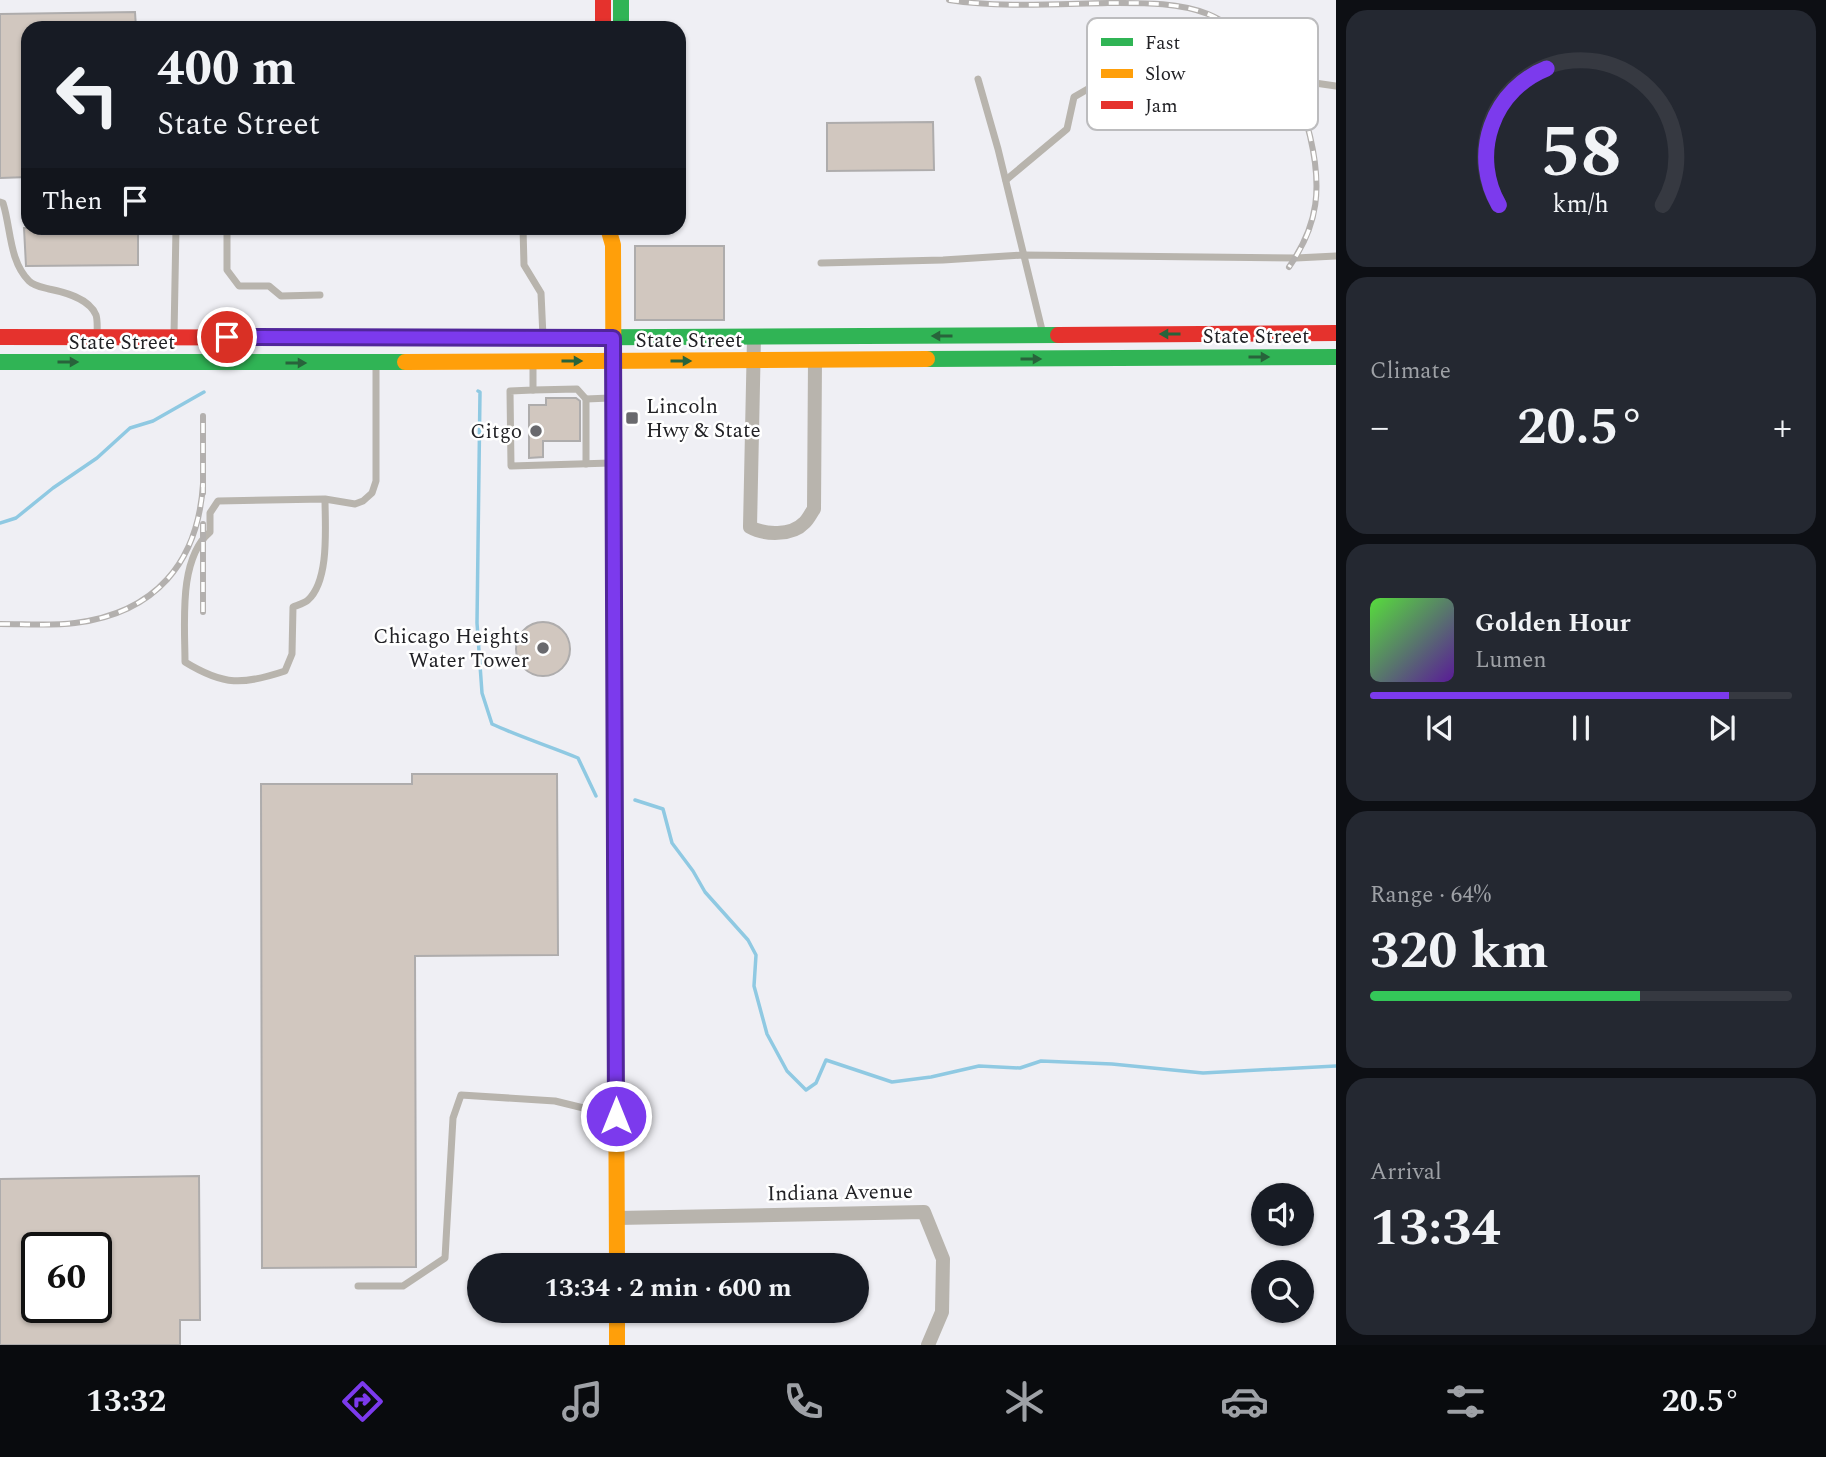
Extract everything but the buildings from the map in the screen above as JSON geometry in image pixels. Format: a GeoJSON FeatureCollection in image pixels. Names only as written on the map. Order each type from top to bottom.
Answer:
{"type":"FeatureCollection","features":[{"type":"Feature","properties":{"kind":"street"},"geometry":{"type":"LineString","coordinates":[[603,0],[603,21]]}},
{"type":"Feature","properties":{"kind":"street"},"geometry":{"type":"LineString","coordinates":[[621,0],[621,21]]}},
{"type":"Feature","properties":{"kind":"street"},"geometry":{"type":"LineString","coordinates":[[610,235],[613,245],[617,1253]]}},
{"type":"Feature","properties":{"kind":"street"},"geometry":{"type":"LineString","coordinates":[[613,245],[617,235]]}},
{"type":"Feature","properties":{"kind":"street","name":"State Street"},"geometry":{"type":"LineString","coordinates":[[0,337],[613,338],[1336,332]]}},
{"type":"Feature","properties":{"kind":"street"},"geometry":{"type":"LineString","coordinates":[[754,337],[750,527],[758,531],[791,531],[805,523],[814,509],[816,360]]}},
{"type":"Feature","properties":{"kind":"street","name":"State Street"},"geometry":{"type":"LineString","coordinates":[[0,362],[1336,357]]}},
{"type":"Feature","properties":{"kind":"street","name":"Indiana Avenue"},"geometry":{"type":"LineString","coordinates":[[617,1218],[924,1212],[943,1259],[942,1312],[928,1345]]}},
{"type":"Feature","properties":{"kind":"street"},"geometry":{"type":"LineString","coordinates":[[617,1323],[617,1345]]}},
{"type":"Feature","properties":{"kind":"lane"},"geometry":{"type":"LineString","coordinates":[[978,79],[1006,180],[1043,335]]}},
{"type":"Feature","properties":{"kind":"lane"},"geometry":{"type":"LineString","coordinates":[[1318,83],[1336,86]]}},
{"type":"Feature","properties":{"kind":"lane"},"geometry":{"type":"LineString","coordinates":[[1006,180],[1067,129],[1074,97],[1087,89]]}},
{"type":"Feature","properties":{"kind":"lane"},"geometry":{"type":"LineString","coordinates":[[0,202],[3,203],[18,266],[30,282],[38,287],[68,293],[86,303],[96,314],[97,337]]}},
{"type":"Feature","properties":{"kind":"lane"},"geometry":{"type":"LineString","coordinates":[[174,337],[176,235]]}},
{"type":"Feature","properties":{"kind":"lane"},"geometry":{"type":"LineString","coordinates":[[176,239],[179,235]]}},
{"type":"Feature","properties":{"kind":"lane"},"geometry":{"type":"LineString","coordinates":[[227,235],[227,270],[239,286],[269,286],[281,296],[320,295]]}},
{"type":"Feature","properties":{"kind":"lane"},"geometry":{"type":"LineString","coordinates":[[523,235],[524,265],[541,293],[543,338]]}},
{"type":"Feature","properties":{"kind":"lane"},"geometry":{"type":"LineString","coordinates":[[821,263],[1023,255],[1296,258],[1336,256]]}},
{"type":"Feature","properties":{"kind":"lane"},"geometry":{"type":"LineString","coordinates":[[533,361],[533,390]]}},
{"type":"Feature","properties":{"kind":"lane"},"geometry":{"type":"LineString","coordinates":[[325,499],[324,562],[316,588],[308,600],[293,607],[292,654],[285,671],[255,681],[226,680],[208,676],[186,662],[185,623],[190,565],[196,548],[210,532],[209,513],[218,501],[325,499],[355,504],[372,494],[376,481],[376,362]]}},
{"type":"Feature","properties":{"kind":"lane"},"geometry":{"type":"LineString","coordinates":[[586,464],[586,399],[577,389],[510,391],[511,467],[614,463]]}},
{"type":"Feature","properties":{"kind":"lane"},"geometry":{"type":"LineString","coordinates":[[586,399],[613,398]]}},
{"type":"Feature","properties":{"kind":"lane"},"geometry":{"type":"LineString","coordinates":[[358,1286],[403,1286],[445,1258],[453,1118],[461,1095],[555,1101],[616,1116]]}},
{"type":"Feature","properties":{"kind":"waterway"},"geometry":{"type":"LineString","coordinates":[[478,391],[477,623],[482,693],[492,724],[578,758],[596,796]]}},
{"type":"Feature","properties":{"kind":"waterway"},"geometry":{"type":"LineString","coordinates":[[0,523],[16,518],[97,458],[130,428],[153,421],[204,392]]}},
{"type":"Feature","properties":{"kind":"waterway"},"geometry":{"type":"LineString","coordinates":[[635,800],[663,809],[672,843],[705,892],[748,940],[756,955],[754,986],[767,1034],[787,1071],[806,1090],[816,1083],[826,1060],[892,1082],[931,1077],[979,1066],[1020,1068],[1041,1061],[1112,1064],[1203,1073],[1336,1066]]}},
{"type":"Feature","properties":{"kind":"railway"},"geometry":{"type":"LineString","coordinates":[[949,0],[1008,5],[1146,3],[1196,10],[1216,18]]}},
{"type":"Feature","properties":{"kind":"railway"},"geometry":{"type":"LineString","coordinates":[[1289,267],[1307,236],[1315,204],[1316,172],[1308,130]]}},
{"type":"Feature","properties":{"kind":"railway"},"geometry":{"type":"LineString","coordinates":[[203,416],[203,493]]}},
{"type":"Feature","properties":{"kind":"railway"},"geometry":{"type":"LineString","coordinates":[[0,624],[75,623],[128,608],[149,595],[167,579],[192,538],[203,484]]}},
{"type":"Feature","properties":{"kind":"railway"},"geometry":{"type":"LineString","coordinates":[[203,524],[203,612]]}},
{"type":"Feature","properties":{"kind":"traffic: fast"},"geometry":{"type":"LineString","coordinates":[[621,0],[621,21]]}},
{"type":"Feature","properties":{"kind":"traffic: fast"},"geometry":{"type":"LineString","coordinates":[[449,338],[1058,335]]}},
{"type":"Feature","properties":{"kind":"traffic: fast"},"geometry":{"type":"LineString","coordinates":[[927,359],[1336,357]]}},
{"type":"Feature","properties":{"kind":"traffic: fast"},"geometry":{"type":"LineString","coordinates":[[0,362],[405,362]]}},
{"type":"Feature","properties":{"kind":"traffic: fast"},"geometry":{"type":"LineString","coordinates":[[614,548],[615,829]]}},
{"type":"Feature","properties":{"kind":"traffic: slow"},"geometry":{"type":"LineString","coordinates":[[610,235],[613,245],[614,548]]}},
{"type":"Feature","properties":{"kind":"traffic: slow"},"geometry":{"type":"LineString","coordinates":[[405,362],[927,359]]}},
{"type":"Feature","properties":{"kind":"traffic: slow"},"geometry":{"type":"LineString","coordinates":[[615,829],[617,1253]]}},
{"type":"Feature","properties":{"kind":"traffic: slow"},"geometry":{"type":"LineString","coordinates":[[617,1323],[617,1345]]}},
{"type":"Feature","properties":{"kind":"traffic: jam"},"geometry":{"type":"LineString","coordinates":[[603,0],[603,21]]}},
{"type":"Feature","properties":{"kind":"traffic: jam"},"geometry":{"type":"LineString","coordinates":[[1058,335],[1336,333]]}},
{"type":"Feature","properties":{"kind":"traffic: jam"},"geometry":{"type":"LineString","coordinates":[[0,337],[449,338]]}},
{"type":"Feature","properties":{"kind":"place","name":"Lincoln Hwy & State"},"geometry":{"type":"Point","coordinates":[632,418]}},
{"type":"Feature","properties":{"kind":"place","name":"Citgo"},"geometry":{"type":"Point","coordinates":[536,431]}},
{"type":"Feature","properties":{"kind":"place","name":"Chicago Heights Water Tower"},"geometry":{"type":"Point","coordinates":[543,648]}},
{"type":"Feature","properties":{"kind":"route"},"geometry":{"type":"LineString","coordinates":[[227,337],[613,338],[616,1116]]}}]}
